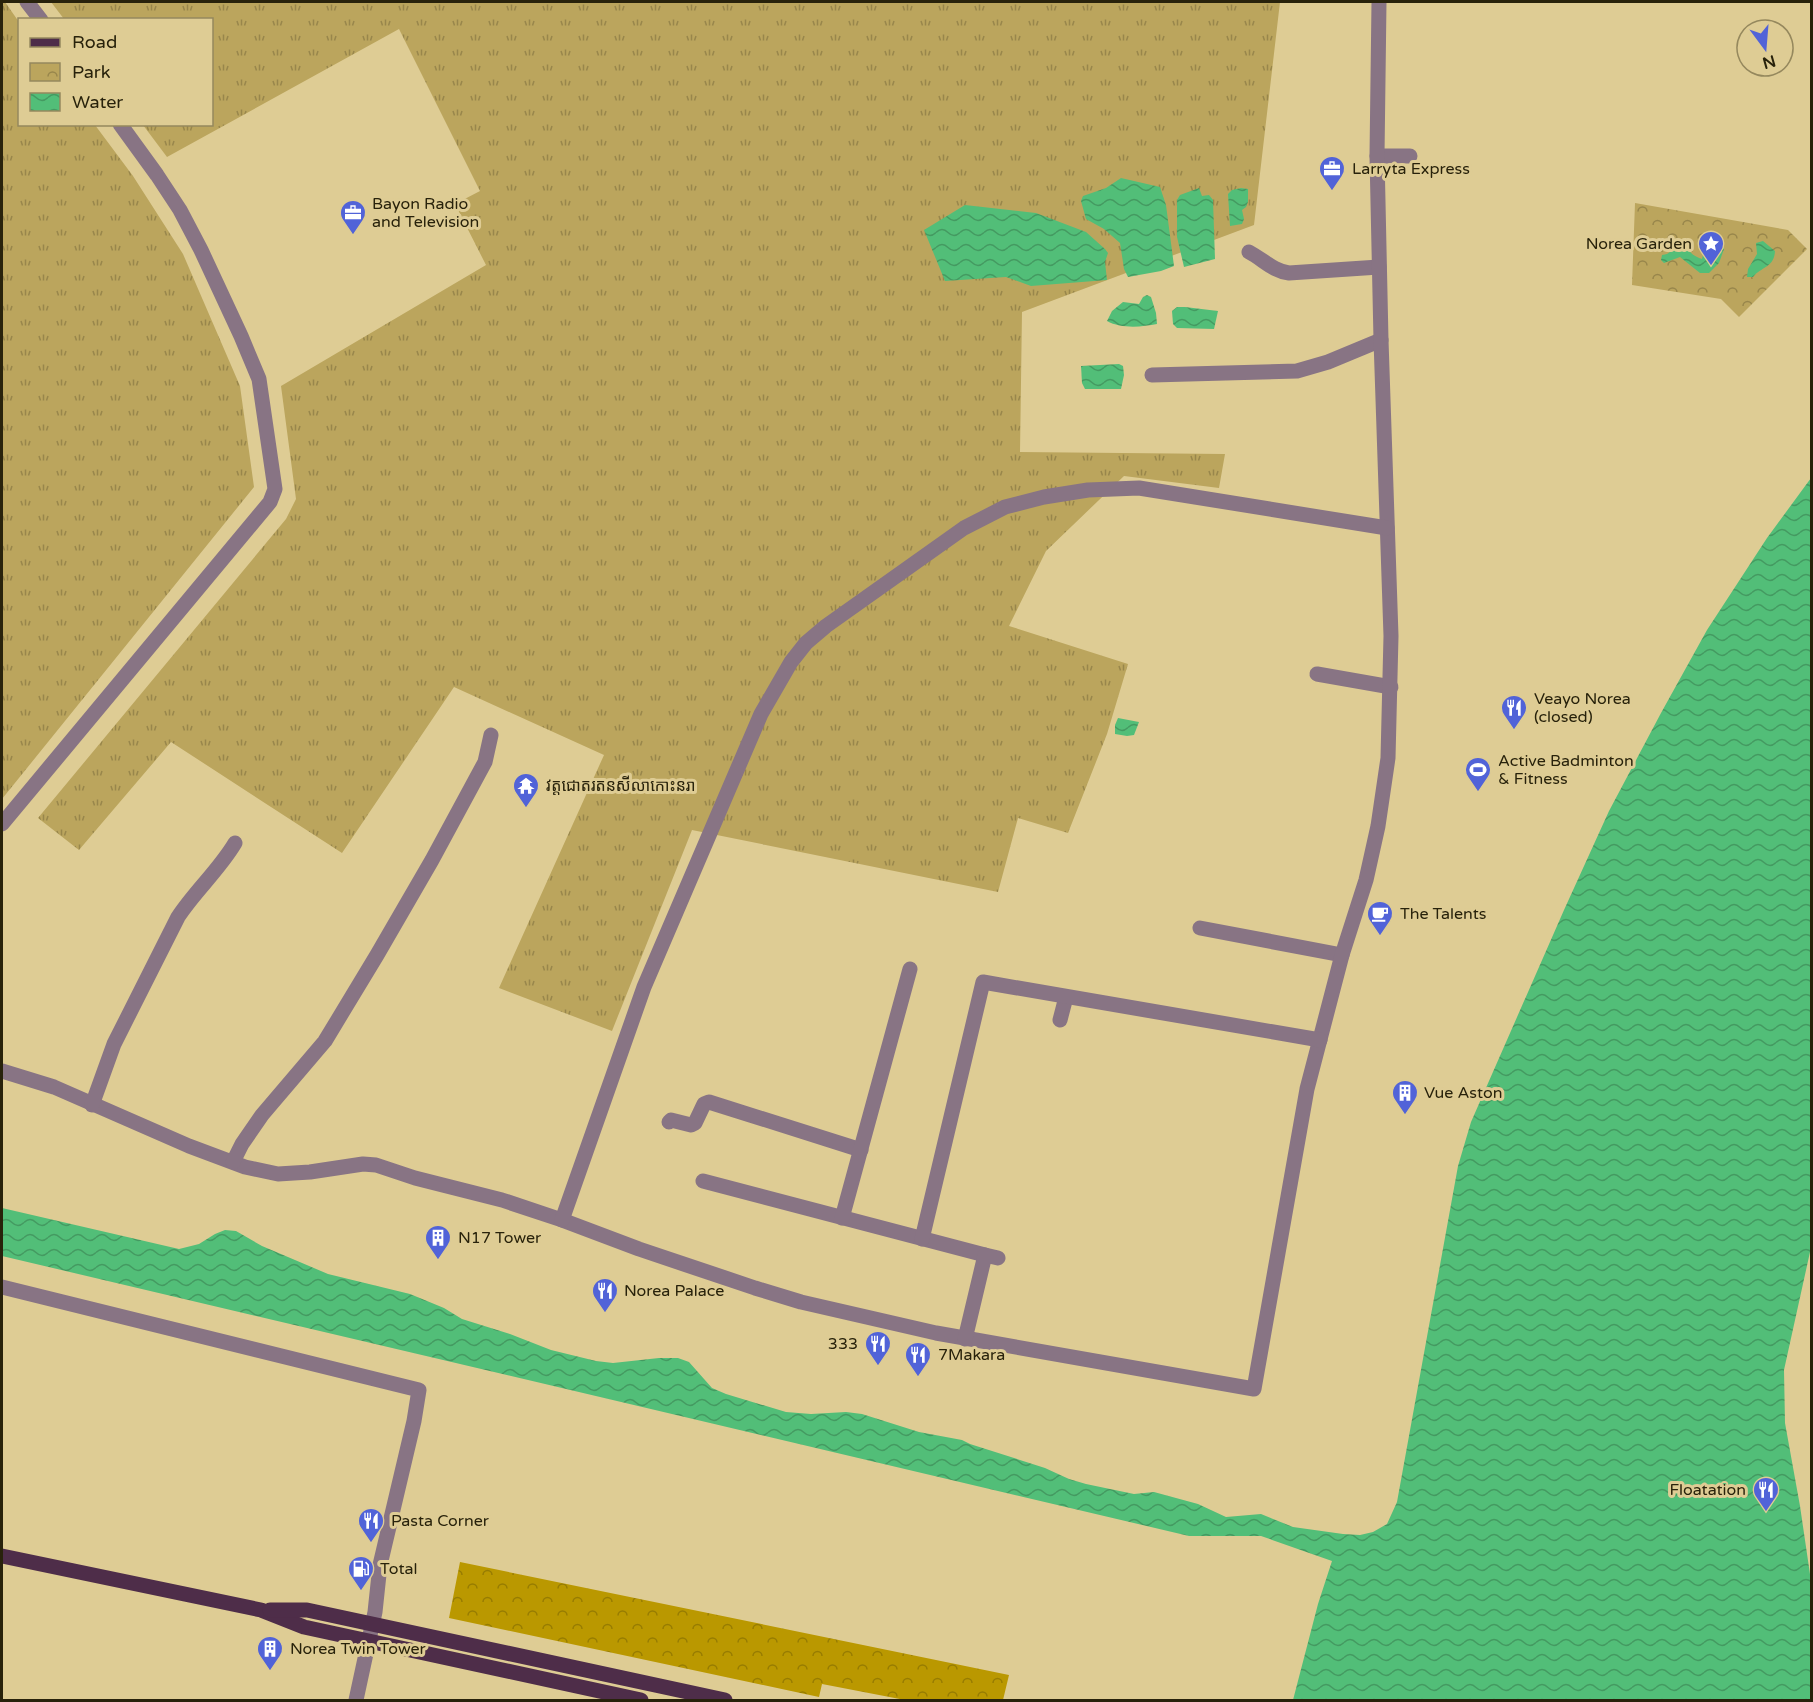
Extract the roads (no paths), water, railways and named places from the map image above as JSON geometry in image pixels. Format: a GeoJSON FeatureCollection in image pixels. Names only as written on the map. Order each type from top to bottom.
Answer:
{"type":"FeatureCollection","features":[{"type":"Feature","properties":{"kind":"main road"},"geometry":{"type":"LineString","coordinates":[[2,1556],[261,1610],[304,1627],[641,1701]]}},
{"type":"Feature","properties":{"kind":"main road"},"geometry":{"type":"LineString","coordinates":[[261,1610],[307,1610],[725,1701]]}},
{"type":"Feature","properties":{"kind":"street"},"geometry":{"type":"LineString","coordinates":[[27,2],[39,18]]}},
{"type":"Feature","properties":{"kind":"street"},"geometry":{"type":"LineString","coordinates":[[2,1071],[54,1087],[189,1146],[245,1167],[278,1174],[370,1164],[502,1200],[639,1249],[801,1302],[965,1339],[1254,1389],[1307,1089],[1342,956],[1366,880],[1380,816],[1388,758],[1391,636],[1379,267],[1377,156],[1379,2]]}},
{"type":"Feature","properties":{"kind":"street"},"geometry":{"type":"LineString","coordinates":[[2,824],[270,502],[275,489],[259,379],[241,336],[201,249],[180,210],[121,126]]}},
{"type":"Feature","properties":{"kind":"street"},"geometry":{"type":"LineString","coordinates":[[1377,156],[1410,156]]}},
{"type":"Feature","properties":{"kind":"street"},"geometry":{"type":"LineString","coordinates":[[1249,252],[1266,261],[1277,271],[1289,273],[1379,267]]}},
{"type":"Feature","properties":{"kind":"street"},"geometry":{"type":"LineString","coordinates":[[1152,375],[1297,370],[1328,362],[1381,340]]}},
{"type":"Feature","properties":{"kind":"street"},"geometry":{"type":"LineString","coordinates":[[562,1220],[644,987],[761,714],[790,662],[806,643],[826,626],[964,528],[1005,507],[1044,497],[1088,490],[1139,488],[1387,528]]}},
{"type":"Feature","properties":{"kind":"street"},"geometry":{"type":"LineString","coordinates":[[1317,674],[1391,687]]}},
{"type":"Feature","properties":{"kind":"street"},"geometry":{"type":"LineString","coordinates":[[233,1162],[262,1114],[325,1041],[377,955],[432,860],[484,762],[491,735]]}},
{"type":"Feature","properties":{"kind":"street"},"geometry":{"type":"LineString","coordinates":[[92,1105],[119,1034],[178,917],[189,900],[224,862],[235,843]]}},
{"type":"Feature","properties":{"kind":"street"},"geometry":{"type":"LineString","coordinates":[[1200,927],[1342,956]]}},
{"type":"Feature","properties":{"kind":"street"},"geometry":{"type":"LineString","coordinates":[[842,1218],[910,969]]}},
{"type":"Feature","properties":{"kind":"street"},"geometry":{"type":"LineString","coordinates":[[922,1239],[983,982],[1320,1040]]}},
{"type":"Feature","properties":{"kind":"street"},"geometry":{"type":"LineString","coordinates":[[1060,1020],[1066,997]]}},
{"type":"Feature","properties":{"kind":"street"},"geometry":{"type":"LineString","coordinates":[[669,1122],[671,1120],[691,1125],[695,1123],[704,1104],[709,1102],[861,1150]]}},
{"type":"Feature","properties":{"kind":"street"},"geometry":{"type":"LineString","coordinates":[[703,1181],[991,1257],[965,1339]]}},
{"type":"Feature","properties":{"kind":"street"},"geometry":{"type":"LineString","coordinates":[[2,1287],[419,1390],[414,1421],[380,1565],[372,1625],[356,1701]]}},
{"type":"Feature","properties":{"kind":"water"},"geometry":{"type":"Polygon","coordinates":[[[1121,178],[1160,187],[1166,205],[1174,266],[1161,271],[1128,277],[1124,269],[1120,243],[1104,229],[1086,219],[1081,201],[1083,196],[1106,188],[1121,178]]]}},
{"type":"Feature","properties":{"kind":"water"},"geometry":{"type":"Polygon","coordinates":[[[1199,188],[1202,196],[1209,195],[1213,200],[1215,259],[1184,267],[1177,237],[1177,200],[1180,195],[1199,188]]]}},
{"type":"Feature","properties":{"kind":"water"},"geometry":{"type":"Polygon","coordinates":[[[1248,189],[1248,202],[1242,210],[1244,219],[1242,224],[1230,226],[1228,194],[1232,190],[1248,189]]]}},
{"type":"Feature","properties":{"kind":"water"},"geometry":{"type":"Polygon","coordinates":[[[965,205],[1036,213],[1086,232],[1108,253],[1105,262],[1107,280],[1031,286],[1006,277],[945,281],[924,230],[965,205]]]}},
{"type":"Feature","properties":{"kind":"water"},"geometry":{"type":"Polygon","coordinates":[[[1716,235],[1724,249],[1719,263],[1709,273],[1700,273],[1680,257],[1664,263],[1661,260],[1662,255],[1669,253],[1675,242],[1681,239],[1684,240],[1690,252],[1702,259],[1704,251],[1701,242],[1706,237],[1716,235]]]}},
{"type":"Feature","properties":{"kind":"water"},"geometry":{"type":"Polygon","coordinates":[[[1763,241],[1775,251],[1774,257],[1770,264],[1753,277],[1747,277],[1748,269],[1757,254],[1756,243],[1763,241]]]}},
{"type":"Feature","properties":{"kind":"water"},"geometry":{"type":"Polygon","coordinates":[[[1147,295],[1151,297],[1157,324],[1125,326],[1107,321],[1112,311],[1123,302],[1139,304],[1147,295]]]}},
{"type":"Feature","properties":{"kind":"water"},"geometry":{"type":"Polygon","coordinates":[[[1177,307],[1218,311],[1214,329],[1177,328],[1173,324],[1172,311],[1177,307]]]}},
{"type":"Feature","properties":{"kind":"water"},"geometry":{"type":"Polygon","coordinates":[[[1119,364],[1123,366],[1124,375],[1121,389],[1085,389],[1082,383],[1081,366],[1119,364]]]}},
{"type":"Feature","properties":{"kind":"water"},"geometry":{"type":"Polygon","coordinates":[[[1811,478],[1812,1243],[1784,1370],[1785,1423],[1811,1581],[1811,1700],[1293,1700],[1318,1604],[1332,1561],[1261,1536],[1189,1536],[2,1256],[2,1208],[179,1249],[199,1244],[225,1230],[236,1231],[262,1246],[328,1274],[410,1294],[444,1308],[462,1319],[551,1350],[613,1363],[678,1358],[689,1362],[712,1388],[786,1412],[862,1414],[919,1432],[962,1440],[1086,1484],[1134,1494],[1154,1492],[1198,1504],[1226,1517],[1261,1514],[1293,1527],[1343,1534],[1360,1535],[1373,1532],[1387,1524],[1397,1502],[1458,1166],[1471,1122],[1609,811],[1707,630],[1767,538],[1811,478]]]}},
{"type":"Feature","properties":{"kind":"water"},"geometry":{"type":"Polygon","coordinates":[[[1118,718],[1139,722],[1134,735],[1115,734],[1118,718]]]}},
{"type":"Feature","properties":{"kind":"place","name":"Larryta Express"},"geometry":{"type":"Point","coordinates":[1332,192]}},
{"type":"Feature","properties":{"kind":"place","name":"Bayon Radio and Television"},"geometry":{"type":"Point","coordinates":[353,236]}},
{"type":"Feature","properties":{"kind":"place","name":"Norea Garden"},"geometry":{"type":"Point","coordinates":[1711,267]}},
{"type":"Feature","properties":{"kind":"place","name":"Veayo Norea (closed)"},"geometry":{"type":"Point","coordinates":[1514,731]}},
{"type":"Feature","properties":{"kind":"place","name":"Active Badminton & Fitness"},"geometry":{"type":"Point","coordinates":[1478,793]}},
{"type":"Feature","properties":{"kind":"place","name":"វត្តជោតរតនសីលាកោះនរា"},"geometry":{"type":"Point","coordinates":[526,809]}},
{"type":"Feature","properties":{"kind":"place","name":"The Talents"},"geometry":{"type":"Point","coordinates":[1380,937]}},
{"type":"Feature","properties":{"kind":"place","name":"Vue Aston"},"geometry":{"type":"Point","coordinates":[1405,1116]}},
{"type":"Feature","properties":{"kind":"place","name":"N17 Tower"},"geometry":{"type":"Point","coordinates":[438,1261]}},
{"type":"Feature","properties":{"kind":"place","name":"Norea Palace"},"geometry":{"type":"Point","coordinates":[605,1314]}},
{"type":"Feature","properties":{"kind":"place","name":"333"},"geometry":{"type":"Point","coordinates":[878,1367]}},
{"type":"Feature","properties":{"kind":"place","name":"7Makara"},"geometry":{"type":"Point","coordinates":[918,1378]}},
{"type":"Feature","properties":{"kind":"place","name":"Floatation"},"geometry":{"type":"Point","coordinates":[1766,1513]}},
{"type":"Feature","properties":{"kind":"place","name":"Pasta Corner"},"geometry":{"type":"Point","coordinates":[371,1544]}},
{"type":"Feature","properties":{"kind":"place","name":"Total"},"geometry":{"type":"Point","coordinates":[361,1592]}},
{"type":"Feature","properties":{"kind":"place","name":"Norea Twin Tower"},"geometry":{"type":"Point","coordinates":[270,1672]}}]}
